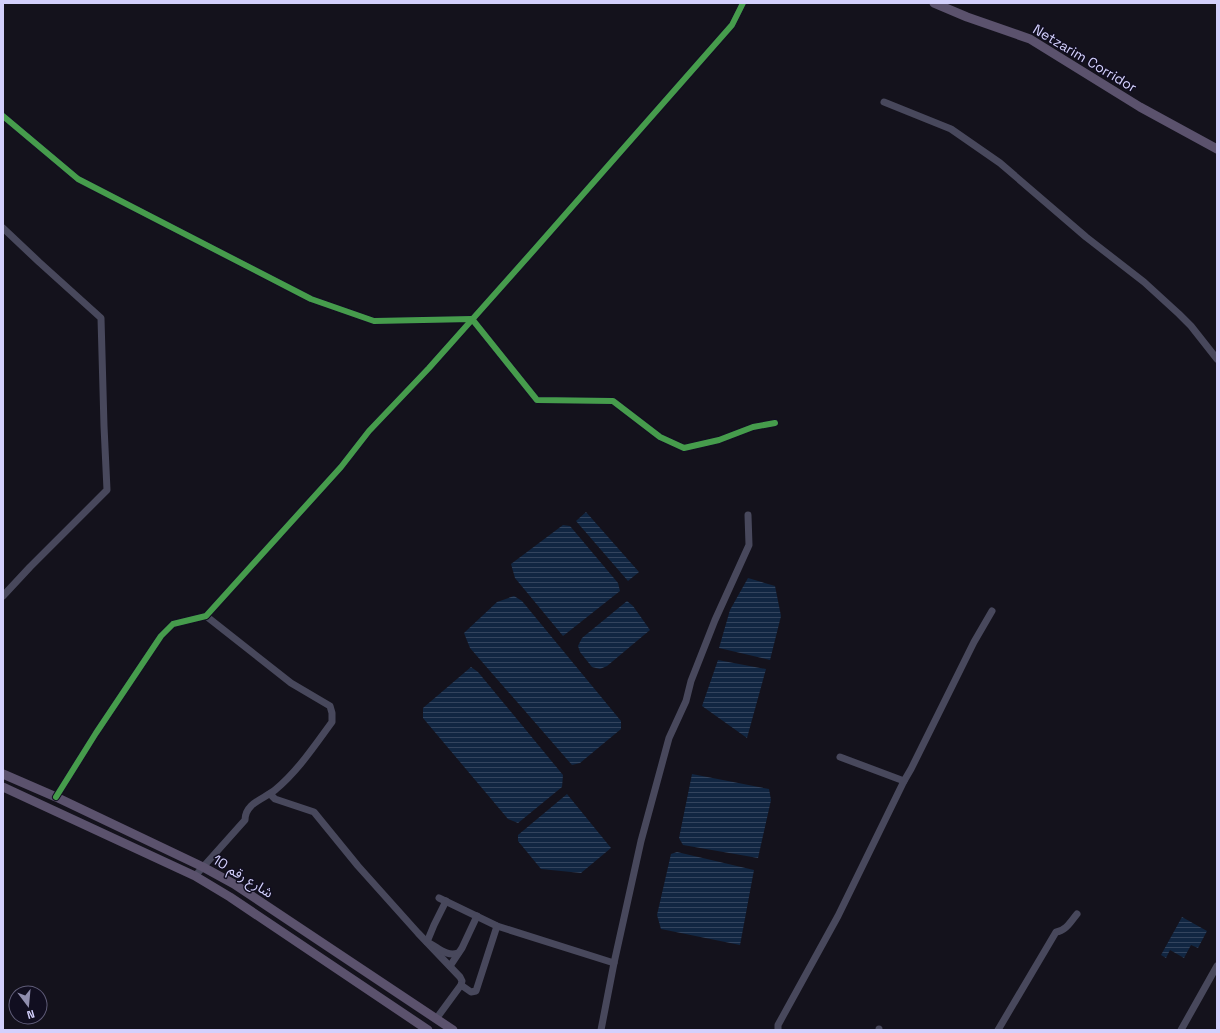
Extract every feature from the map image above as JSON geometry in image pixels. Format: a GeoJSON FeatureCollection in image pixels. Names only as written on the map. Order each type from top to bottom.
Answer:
{"type":"FeatureCollection","features":[{"type":"Feature","properties":{"kind":"main road","name":"Netzarim Corridor"},"geometry":{"type":"LineString","coordinates":[[934,3],[967,17],[1030,39],[1140,107],[1217,149]]}},
{"type":"Feature","properties":{"kind":"main road","name":"شارع رقم 10"},"geometry":{"type":"LineString","coordinates":[[3,774],[56,797],[203,867],[234,884],[453,1030]]}},
{"type":"Feature","properties":{"kind":"main road","name":"شارع رقم 10"},"geometry":{"type":"LineString","coordinates":[[3,787],[196,876],[230,897],[428,1030]]}},
{"type":"Feature","properties":{"kind":"street"},"geometry":{"type":"LineString","coordinates":[[56,797],[96,733],[161,636],[173,624],[206,616],[341,467],[369,431],[429,368],[732,25],[743,3]]}},
{"type":"Feature","properties":{"kind":"street"},"geometry":{"type":"LineString","coordinates":[[884,102],[951,129],[1000,163],[1086,237],[1150,287],[1187,322],[1217,359]]}},
{"type":"Feature","properties":{"kind":"street"},"geometry":{"type":"LineString","coordinates":[[3,116],[78,179],[311,299],[374,321],[472,319]]}},
{"type":"Feature","properties":{"kind":"street"},"geometry":{"type":"LineString","coordinates":[[3,228],[101,318],[107,490],[25,571],[3,596]]}},
{"type":"Feature","properties":{"kind":"street"},"geometry":{"type":"LineString","coordinates":[[472,319],[537,400],[613,401],[660,437],[684,448],[719,440],[753,427],[775,423]]}},
{"type":"Feature","properties":{"kind":"street"},"geometry":{"type":"LineString","coordinates":[[601,1030],[614,963],[642,841],[669,738],[686,701],[691,681],[715,620],[749,545],[748,516]]}},
{"type":"Feature","properties":{"kind":"street"},"geometry":{"type":"LineString","coordinates":[[778,1030],[778,1025],[838,916],[974,642],[992,611]]}},
{"type":"Feature","properties":{"kind":"street"},"geometry":{"type":"LineString","coordinates":[[196,876],[245,820],[245,813],[252,805],[270,794],[288,780],[332,722],[330,706],[291,683],[206,616]]}},
{"type":"Feature","properties":{"kind":"street"},"geometry":{"type":"LineString","coordinates":[[840,757],[904,781]]}},
{"type":"Feature","properties":{"kind":"street"},"geometry":{"type":"LineString","coordinates":[[270,794],[276,799],[314,812],[358,866],[418,933],[462,979],[461,985],[436,1019]]}},
{"type":"Feature","properties":{"kind":"street"},"geometry":{"type":"LineString","coordinates":[[439,898],[497,926],[614,963]]}},
{"type":"Feature","properties":{"kind":"street"},"geometry":{"type":"LineString","coordinates":[[428,942],[434,925],[446,901]]}},
{"type":"Feature","properties":{"kind":"street"},"geometry":{"type":"LineString","coordinates":[[998,1030],[1056,932],[1061,932],[1066,928],[1077,914]]}},
{"type":"Feature","properties":{"kind":"street"},"geometry":{"type":"LineString","coordinates":[[450,966],[462,948],[477,916]]}},
{"type":"Feature","properties":{"kind":"street"},"geometry":{"type":"LineString","coordinates":[[461,985],[471,992],[476,991],[497,926]]}},
{"type":"Feature","properties":{"kind":"street"},"geometry":{"type":"LineString","coordinates":[[428,942],[446,953],[452,955],[458,953]]}},
{"type":"Feature","properties":{"kind":"street"},"geometry":{"type":"LineString","coordinates":[[1180,1030],[1217,966]]}},
{"type":"Feature","properties":{"kind":"water"},"geometry":{"type":"Polygon","coordinates":[[[586,512],[639,572],[628,581],[576,521],[586,512]]]}},
{"type":"Feature","properties":{"kind":"water"},"geometry":{"type":"Polygon","coordinates":[[[563,525],[570,526],[618,583],[620,591],[563,636],[515,578],[511,564],[563,525]]]}},
{"type":"Feature","properties":{"kind":"water"},"geometry":{"type":"Polygon","coordinates":[[[748,578],[775,586],[781,616],[770,660],[719,648],[730,610],[748,578]]]}},
{"type":"Feature","properties":{"kind":"water"},"geometry":{"type":"Polygon","coordinates":[[[514,596],[522,601],[621,721],[621,729],[580,763],[572,765],[470,648],[464,633],[497,602],[514,596]]]}},
{"type":"Feature","properties":{"kind":"water"},"geometry":{"type":"Polygon","coordinates":[[[627,601],[633,606],[650,630],[607,666],[600,669],[592,667],[580,652],[578,646],[582,638],[627,601]]]}},
{"type":"Feature","properties":{"kind":"water"},"geometry":{"type":"Polygon","coordinates":[[[718,660],[766,669],[747,738],[702,706],[718,660]]]}},
{"type":"Feature","properties":{"kind":"water"},"geometry":{"type":"Polygon","coordinates":[[[471,667],[478,672],[563,775],[562,787],[518,823],[508,819],[423,718],[423,708],[471,667]]]}},
{"type":"Feature","properties":{"kind":"water"},"geometry":{"type":"Polygon","coordinates":[[[692,774],[769,789],[771,800],[758,858],[683,845],[679,838],[692,774]]]}},
{"type":"Feature","properties":{"kind":"water"},"geometry":{"type":"Polygon","coordinates":[[[567,794],[611,848],[581,873],[541,869],[518,841],[518,835],[567,794]]]}},
{"type":"Feature","properties":{"kind":"water"},"geometry":{"type":"Polygon","coordinates":[[[677,852],[754,870],[740,945],[661,929],[657,915],[671,854],[677,852]]]}},
{"type":"Feature","properties":{"kind":"water"},"geometry":{"type":"Polygon","coordinates":[[[1182,917],[1207,931],[1198,948],[1191,945],[1184,958],[1170,950],[1166,958],[1161,955],[1182,917]]]}},
{"type":"Feature","properties":{"kind":"cycle path"},"geometry":{"type":"LineString","coordinates":[[56,797],[96,733],[161,636],[173,624],[206,616],[341,467],[369,431],[429,368],[732,25],[743,3]]}},
{"type":"Feature","properties":{"kind":"cycle path"},"geometry":{"type":"LineString","coordinates":[[3,116],[78,179],[311,299],[374,321],[472,319],[537,400],[613,401],[660,437],[684,448],[719,440],[753,427],[775,423]]}}]}
